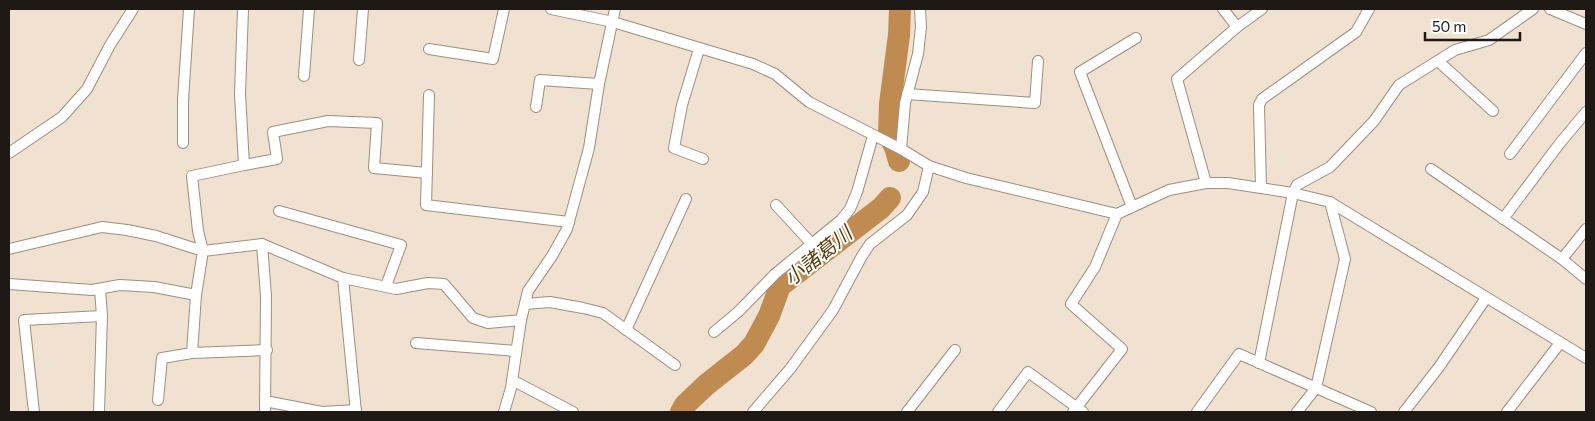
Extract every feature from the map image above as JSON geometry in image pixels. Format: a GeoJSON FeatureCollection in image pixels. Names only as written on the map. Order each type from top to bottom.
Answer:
{"type":"FeatureCollection","features":[{"type":"Feature","properties":{"kind":"street"},"geometry":{"type":"LineString","coordinates":[[9,153],[62,117],[87,89],[110,45],[133,9]]}},
{"type":"Feature","properties":{"kind":"street"},"geometry":{"type":"LineString","coordinates":[[183,143],[189,9]]}},
{"type":"Feature","properties":{"kind":"street"},"geometry":{"type":"LineString","coordinates":[[243,9],[240,94],[244,165]]}},
{"type":"Feature","properties":{"kind":"street"},"geometry":{"type":"LineString","coordinates":[[304,76],[309,9]]}},
{"type":"Feature","properties":{"kind":"street"},"geometry":{"type":"LineString","coordinates":[[359,60],[363,9]]}},
{"type":"Feature","properties":{"kind":"street"},"geometry":{"type":"LineString","coordinates":[[429,48],[493,59],[504,9]]}},
{"type":"Feature","properties":{"kind":"street"},"geometry":{"type":"LineString","coordinates":[[551,9],[612,22],[753,64],[775,74],[809,102],[900,148],[929,166],[966,178],[1117,214],[1169,190],[1206,183],[1228,183],[1261,188],[1330,202],[1586,358]]}},
{"type":"Feature","properties":{"kind":"street"},"geometry":{"type":"LineString","coordinates":[[504,412],[512,380],[521,320],[528,291],[552,256],[569,222],[588,148],[615,9]]}},
{"type":"Feature","properties":{"kind":"street"},"geometry":{"type":"LineString","coordinates":[[900,148],[907,94],[918,54],[920,9]]}},
{"type":"Feature","properties":{"kind":"street"},"geometry":{"type":"LineString","coordinates":[[1222,9],[1237,27]]}},
{"type":"Feature","properties":{"kind":"street"},"geometry":{"type":"LineString","coordinates":[[1206,183],[1178,79],[1237,27],[1262,9]]}},
{"type":"Feature","properties":{"kind":"street"},"geometry":{"type":"LineString","coordinates":[[1261,188],[1259,105],[1262,99],[1356,32],[1369,9]]}},
{"type":"Feature","properties":{"kind":"street"},"geometry":{"type":"LineString","coordinates":[[1259,363],[1293,193],[1297,185],[1330,167],[1374,121],[1399,85],[1455,50],[1489,40],[1533,9]]}},
{"type":"Feature","properties":{"kind":"street"},"geometry":{"type":"LineString","coordinates":[[1550,9],[1586,24]]}},
{"type":"Feature","properties":{"kind":"street"},"geometry":{"type":"LineString","coordinates":[[1132,207],[1080,72],[1136,38]]}},
{"type":"Feature","properties":{"kind":"street"},"geometry":{"type":"LineString","coordinates":[[699,49],[682,105],[674,148],[703,159]]}},
{"type":"Feature","properties":{"kind":"street"},"geometry":{"type":"LineString","coordinates":[[1510,154],[1586,53]]}},
{"type":"Feature","properties":{"kind":"street"},"geometry":{"type":"LineString","coordinates":[[907,94],[1034,103],[1038,61]]}},
{"type":"Feature","properties":{"kind":"street"},"geometry":{"type":"LineString","coordinates":[[1438,61],[1493,111]]}},
{"type":"Feature","properties":{"kind":"street"},"geometry":{"type":"LineString","coordinates":[[536,107],[540,80],[599,84]]}},
{"type":"Feature","properties":{"kind":"street"},"geometry":{"type":"LineString","coordinates":[[430,95],[426,205],[569,222]]}},
{"type":"Feature","properties":{"kind":"street"},"geometry":{"type":"LineString","coordinates":[[1503,219],[1560,143],[1586,112]]}},
{"type":"Feature","properties":{"kind":"street"},"geometry":{"type":"LineString","coordinates":[[192,353],[196,295],[203,252],[198,231],[192,176],[277,159],[273,132],[328,121],[378,123],[374,168],[427,173]]}},
{"type":"Feature","properties":{"kind":"street"},"geometry":{"type":"LineString","coordinates":[[714,332],[738,312],[775,274],[841,220],[850,209],[874,136]]}},
{"type":"Feature","properties":{"kind":"street"},"geometry":{"type":"LineString","coordinates":[[753,412],[790,369],[834,310],[870,244],[907,215],[923,192],[929,166]]}},
{"type":"Feature","properties":{"kind":"street"},"geometry":{"type":"LineString","coordinates":[[1431,169],[1562,259],[1586,278]]}},
{"type":"Feature","properties":{"kind":"street"},"geometry":{"type":"LineString","coordinates":[[626,330],[686,199]]}},
{"type":"Feature","properties":{"kind":"street"},"geometry":{"type":"LineString","coordinates":[[1297,412],[1316,388],[1346,259],[1330,202]]}},
{"type":"Feature","properties":{"kind":"street"},"geometry":{"type":"LineString","coordinates":[[776,205],[811,243]]}},
{"type":"Feature","properties":{"kind":"street"},"geometry":{"type":"LineString","coordinates":[[279,211],[401,246],[386,286]]}},
{"type":"Feature","properties":{"kind":"street"},"geometry":{"type":"LineString","coordinates":[[998,412],[1028,372],[1077,411],[1122,349],[1072,304],[1095,267],[1117,214]]}},
{"type":"Feature","properties":{"kind":"street"},"geometry":{"type":"LineString","coordinates":[[9,249],[102,227],[156,236],[203,252],[262,244],[343,278],[396,289],[428,283],[444,284],[473,318],[488,323],[521,320]]}},
{"type":"Feature","properties":{"kind":"street"},"geometry":{"type":"LineString","coordinates":[[1562,259],[1586,229]]}},
{"type":"Feature","properties":{"kind":"street"},"geometry":{"type":"LineString","coordinates":[[262,244],[266,296],[267,350],[265,412]]}},
{"type":"Feature","properties":{"kind":"street"},"geometry":{"type":"LineString","coordinates":[[265,401],[322,412],[356,411],[343,278]]}},
{"type":"Feature","properties":{"kind":"street"},"geometry":{"type":"LineString","coordinates":[[9,284],[92,290],[120,285],[154,287],[196,295]]}},
{"type":"Feature","properties":{"kind":"street"},"geometry":{"type":"LineString","coordinates":[[99,412],[102,316],[100,289]]}},
{"type":"Feature","properties":{"kind":"street"},"geometry":{"type":"LineString","coordinates":[[1404,412],[1439,367],[1486,298]]}},
{"type":"Feature","properties":{"kind":"street"},"geometry":{"type":"LineString","coordinates":[[525,304],[550,302],[603,313],[675,365]]}},
{"type":"Feature","properties":{"kind":"street"},"geometry":{"type":"LineString","coordinates":[[34,412],[24,320],[102,316]]}},
{"type":"Feature","properties":{"kind":"street"},"geometry":{"type":"LineString","coordinates":[[416,343],[516,351]]}},
{"type":"Feature","properties":{"kind":"street"},"geometry":{"type":"LineString","coordinates":[[1507,412],[1560,343]]}},
{"type":"Feature","properties":{"kind":"street"},"geometry":{"type":"LineString","coordinates":[[158,400],[162,358],[192,353],[267,350]]}},
{"type":"Feature","properties":{"kind":"street"},"geometry":{"type":"LineString","coordinates":[[907,412],[955,350]]}},
{"type":"Feature","properties":{"kind":"street"},"geometry":{"type":"LineString","coordinates":[[1197,412],[1239,354],[1371,412]]}},
{"type":"Feature","properties":{"kind":"street"},"geometry":{"type":"LineString","coordinates":[[512,380],[573,412]]}},
{"type":"Feature","properties":{"kind":"waterway","name":"小諸葛川"},"geometry":{"type":"LineString","coordinates":[[899,161],[889,136],[890,104],[899,35],[900,9]]}},
{"type":"Feature","properties":{"kind":"waterway","name":"小諸葛川"},"geometry":{"type":"LineString","coordinates":[[681,412],[685,405],[706,385],[744,355],[754,344],[769,316],[780,286],[881,208],[890,198]]}}]}
